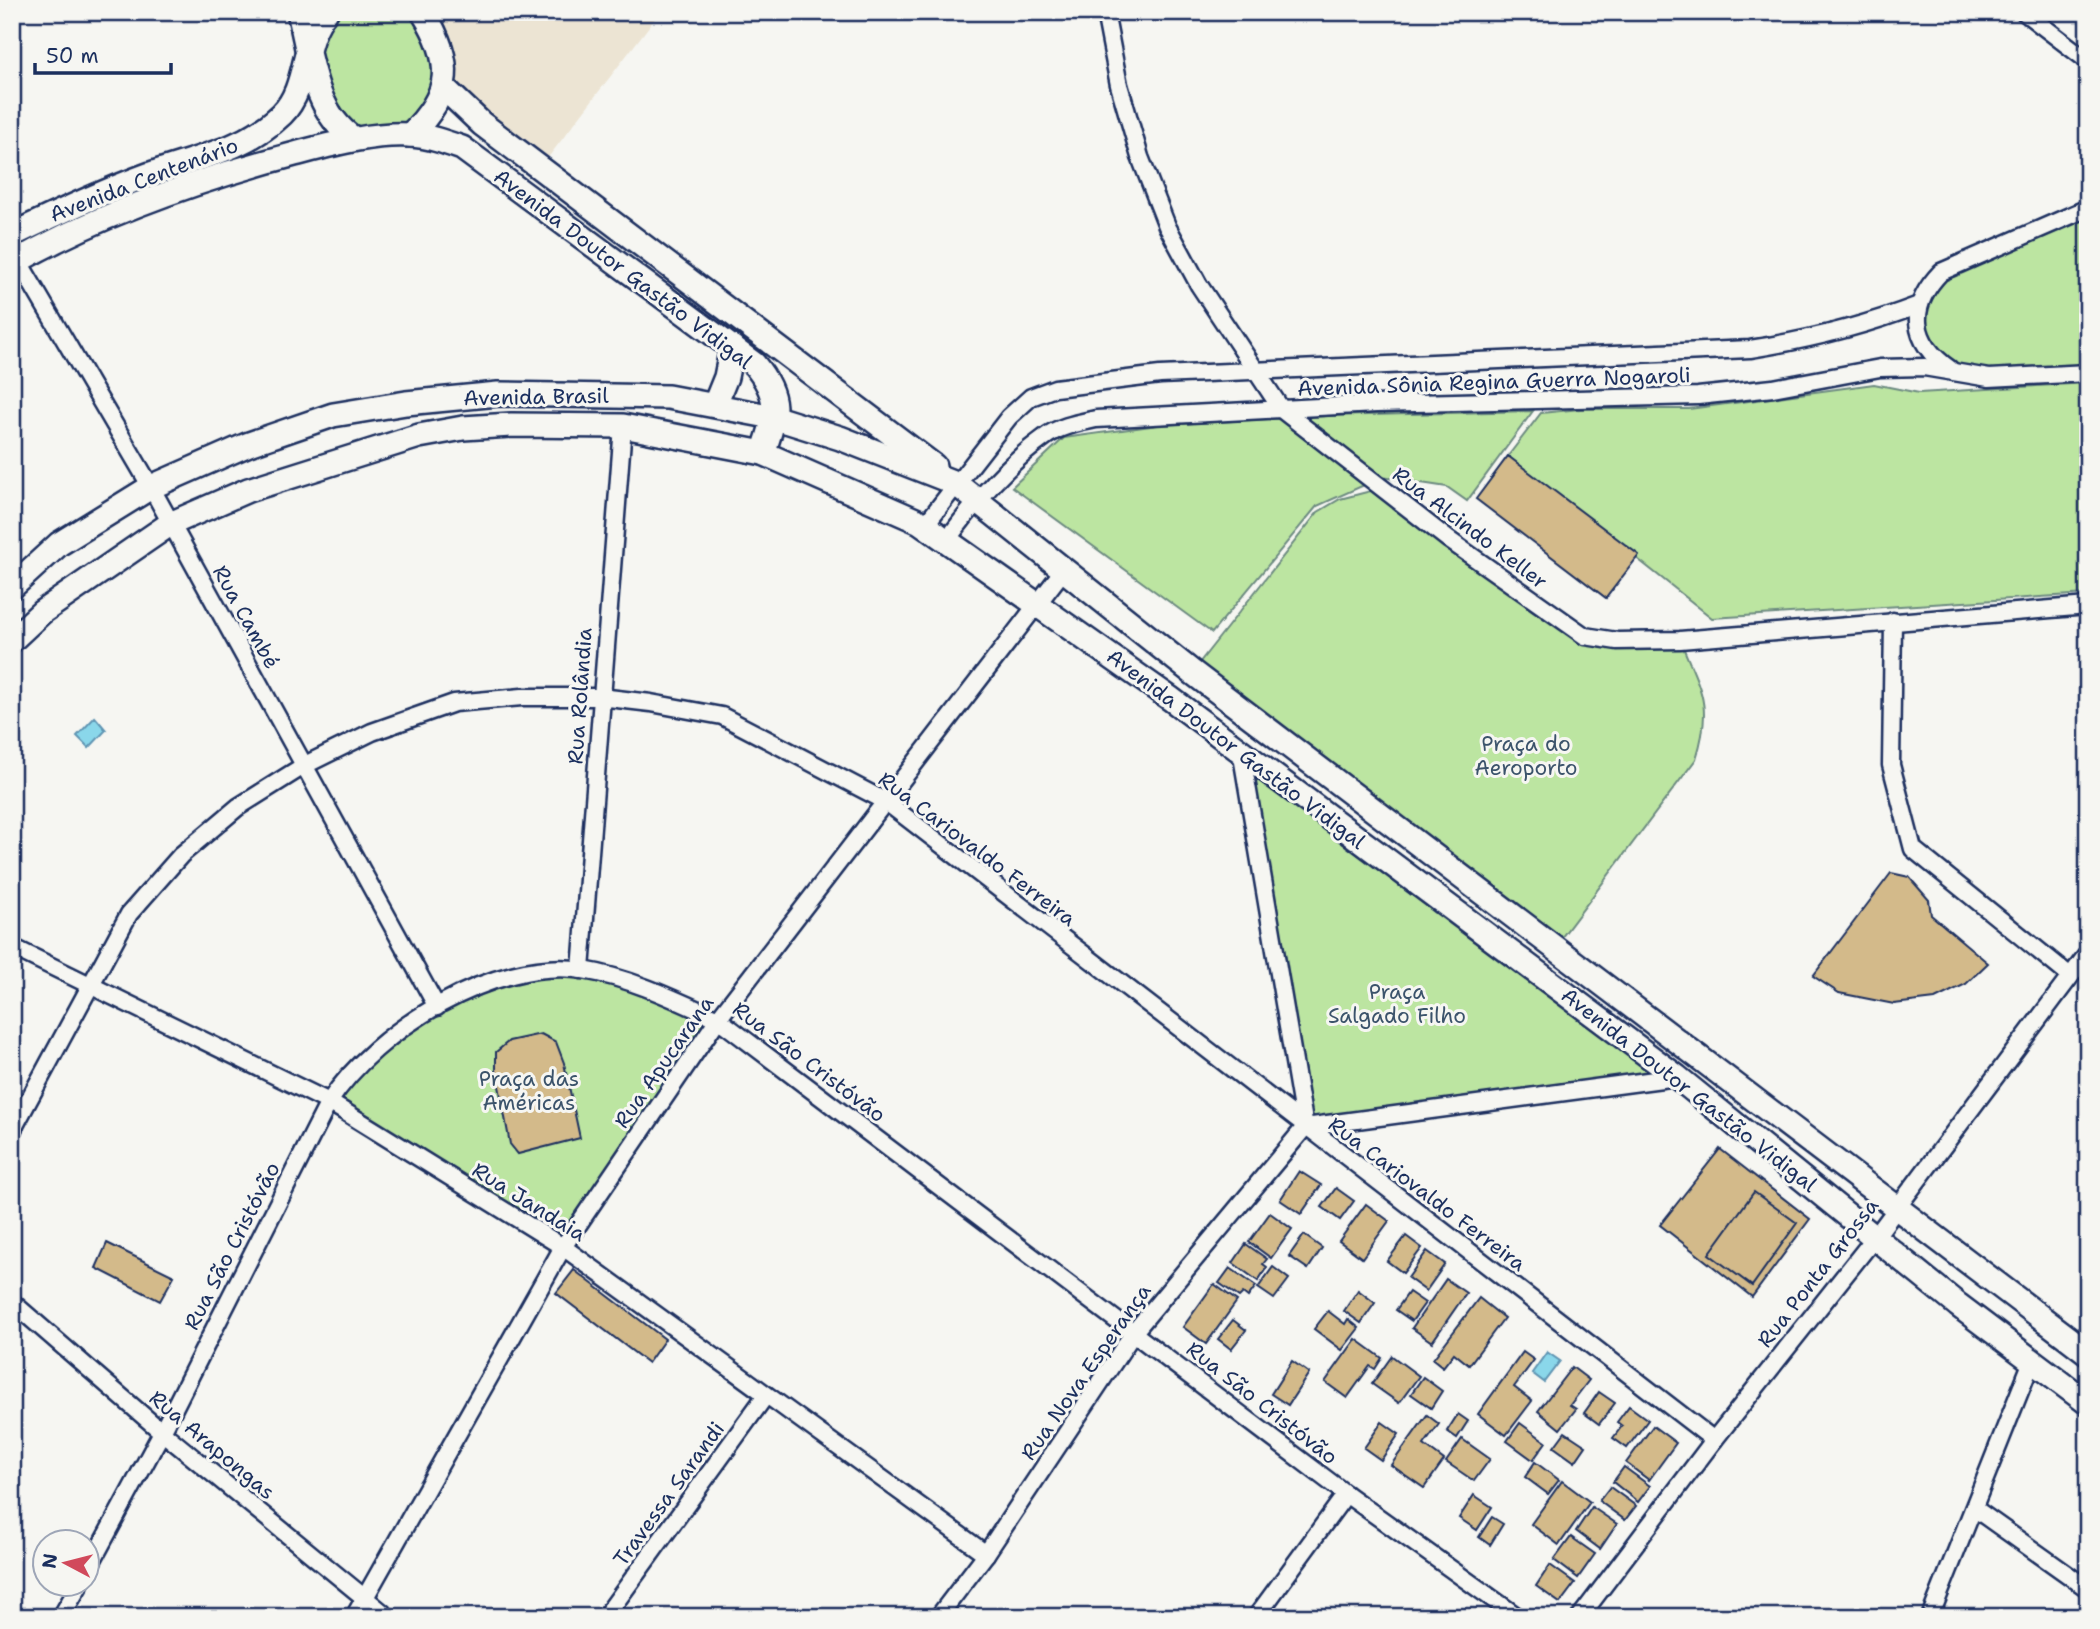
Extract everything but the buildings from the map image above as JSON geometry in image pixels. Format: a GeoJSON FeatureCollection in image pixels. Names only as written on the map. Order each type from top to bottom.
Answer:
{"type":"FeatureCollection","features":[{"type":"Feature","properties":{"kind":"main road"},"geometry":{"type":"LineString","coordinates":[[299,12],[329,119],[353,138]]}},
{"type":"Feature","properties":{"kind":"main road"},"geometry":{"type":"LineString","coordinates":[[308,49],[326,12]]}},
{"type":"Feature","properties":{"kind":"main road"},"geometry":{"type":"LineString","coordinates":[[410,135],[431,114],[443,87],[446,68],[441,41],[423,12]]}},
{"type":"Feature","properties":{"kind":"main road","name":"Avenida Centenário"},"geometry":{"type":"LineString","coordinates":[[12,235],[69,207],[149,174],[229,149],[259,134],[285,112],[299,87],[308,49]]}},
{"type":"Feature","properties":{"kind":"main road","name":"Avenida Doutor Gastão Vidigal"},"geometry":{"type":"LineString","coordinates":[[443,87],[482,124],[792,359],[819,376],[956,483]]}},
{"type":"Feature","properties":{"kind":"main road","name":"Avenida Doutor Gastão Vidigal"},"geometry":{"type":"LineString","coordinates":[[353,138],[410,135],[462,148],[754,364],[771,385],[775,398],[763,453],[925,526],[1037,602],[1241,750],[1677,1077],[2088,1404]]}},
{"type":"Feature","properties":{"kind":"main road","name":"Avenida Centenário"},"geometry":{"type":"LineString","coordinates":[[14,258],[166,196],[245,168],[353,138]]}},
{"type":"Feature","properties":{"kind":"main road"},"geometry":{"type":"LineString","coordinates":[[715,404],[726,377],[732,347]]}},
{"type":"Feature","properties":{"kind":"main road"},"geometry":{"type":"LineString","coordinates":[[771,385],[792,359]]}},
{"type":"Feature","properties":{"kind":"main road","name":"Avenida Brasil"},"geometry":{"type":"LineString","coordinates":[[12,587],[59,544],[151,487],[250,444],[333,415],[407,403],[498,394],[571,393],[668,397],[773,417],[840,438],[956,483],[1065,568]]}},
{"type":"Feature","properties":{"kind":"main road","name":"Avenida Brasil"},"geometry":{"type":"LineString","coordinates":[[12,640],[42,612],[170,524],[248,490],[418,436],[463,428],[511,425],[624,426],[763,453]]}},
{"type":"Feature","properties":{"kind":"main road","name":"Avenida Doutor Gastão Vidigal"},"geometry":{"type":"LineString","coordinates":[[1065,568],[1192,672],[2088,1353]]}},
{"type":"Feature","properties":{"kind":"street","name":"Rua Alcindo Keller"},"geometry":{"type":"LineString","coordinates":[[1105,12],[1119,85],[1140,158],[1167,226],[1199,285],[1282,410],[1449,540],[1585,636],[1617,641],[1680,640],[2088,606]]}},
{"type":"Feature","properties":{"kind":"street"},"geometry":{"type":"LineString","coordinates":[[2024,12],[2088,61]]}},
{"type":"Feature","properties":{"kind":"street"},"geometry":{"type":"LineString","coordinates":[[1954,372],[1931,356],[1922,341],[1919,305],[1928,285],[1941,272],[2088,208]]}},
{"type":"Feature","properties":{"kind":"street","name":"Rua Cambé"},"geometry":{"type":"LineString","coordinates":[[14,258],[151,487],[437,1007]]}},
{"type":"Feature","properties":{"kind":"street","name":"Avenida Sônia Regina Guerra Nogaroli"},"geometry":{"type":"LineString","coordinates":[[925,526],[1009,417],[1031,397],[1055,388],[1160,375],[1750,349],[1809,340],[1874,323],[1919,305]]}},
{"type":"Feature","properties":{"kind":"street","name":"Avenida Sônia Regina Guerra Nogaroli"},"geometry":{"type":"LineString","coordinates":[[947,540],[977,500],[1045,436],[1070,424],[1096,419],[1698,396],[1773,388],[1880,368],[1924,367],[1989,378],[2088,373]]}},
{"type":"Feature","properties":{"kind":"street","name":"Rua Rolândia"},"geometry":{"type":"LineString","coordinates":[[581,970],[600,697],[624,426]]}},
{"type":"Feature","properties":{"kind":"street","name":"Rua Apucarana"},"geometry":{"type":"LineString","coordinates":[[354,1617],[563,1247],[718,1019],[1065,568]]}},
{"type":"Feature","properties":{"kind":"street"},"geometry":{"type":"LineString","coordinates":[[1893,621],[1891,765],[1913,849],[2070,976]]}},
{"type":"Feature","properties":{"kind":"street","name":"Rua Cariovaldo Ferreira"},"geometry":{"type":"LineString","coordinates":[[12,1131],[129,914],[181,855],[238,807],[305,765],[372,732],[454,703],[522,697],[600,697],[722,716],[885,801],[1714,1440]]}},
{"type":"Feature","properties":{"kind":"street"},"geometry":{"type":"LineString","coordinates":[[1241,750],[1305,1127],[1677,1077]]}},
{"type":"Feature","properties":{"kind":"street","name":"Rua Jandaia"},"geometry":{"type":"LineString","coordinates":[[12,947],[329,1102],[563,1247],[986,1554]]}},
{"type":"Feature","properties":{"kind":"street","name":"Rua Ponta Grossa"},"geometry":{"type":"LineString","coordinates":[[1580,1617],[1714,1440],[1876,1236],[2088,953]]}},
{"type":"Feature","properties":{"kind":"street","name":"Rua São Cristóvão"},"geometry":{"type":"LineString","coordinates":[[102,1543],[162,1432],[329,1102],[344,1079],[377,1047],[437,1007],[472,989],[525,972],[581,970],[649,988],[718,1019],[1346,1494],[1518,1617]]}},
{"type":"Feature","properties":{"kind":"street","name":"Rua Nova Esperança"},"geometry":{"type":"LineString","coordinates":[[938,1617],[986,1554],[1134,1332],[1305,1127]]}},
{"type":"Feature","properties":{"kind":"street","name":"Rua Arapongas"},"geometry":{"type":"LineString","coordinates":[[12,1302],[162,1432],[388,1617]]}},
{"type":"Feature","properties":{"kind":"street"},"geometry":{"type":"LineString","coordinates":[[1930,1617],[2032,1361]]}},
{"type":"Feature","properties":{"kind":"street","name":"Travessa Sarandi"},"geometry":{"type":"LineString","coordinates":[[606,1617],[766,1395]]}},
{"type":"Feature","properties":{"kind":"street"},"geometry":{"type":"LineString","coordinates":[[1256,1617],[1346,1494]]}},
{"type":"Feature","properties":{"kind":"street"},"geometry":{"type":"LineString","coordinates":[[1974,1508],[2088,1589]]}},
{"type":"Feature","properties":{"kind":"street"},"geometry":{"type":"LineString","coordinates":[[61,1617],[72,1598]]}},
{"type":"Feature","properties":{"kind":"shaded area"},"geometry":{"type":"Polygon","coordinates":[[[438,12],[660,12],[540,168],[443,87],[430,23],[438,12]]]}},
{"type":"Feature","properties":{"kind":"green space"},"geometry":{"type":"Polygon","coordinates":[[[326,12],[423,12],[446,68],[410,135],[353,138],[308,49],[326,12]]]}},
{"type":"Feature","properties":{"kind":"green space"},"geometry":{"type":"Polygon","coordinates":[[[2088,213],[2088,367],[2029,373],[1986,373],[1949,364],[1935,354],[1924,318],[1930,295],[1944,275],[2088,213]]]}},
{"type":"Feature","properties":{"kind":"green space"},"geometry":{"type":"Polygon","coordinates":[[[2088,383],[2088,594],[1712,618],[1508,456],[1541,413],[1580,409],[1689,409],[1874,384],[1919,393],[2088,383]]]}},
{"type":"Feature","properties":{"kind":"green space"},"geometry":{"type":"Polygon","coordinates":[[[1533,411],[1467,501],[1447,487],[1382,477],[1317,506],[1212,633],[1012,487],[1064,438],[1158,425],[1327,416],[1533,411]]]}},
{"type":"Feature","properties":{"kind":"green space","name":"Praça do Aeroporto"},"geometry":{"type":"Polygon","coordinates":[[[1382,488],[1585,636],[1680,640],[1699,686],[1704,724],[1696,759],[1555,946],[1192,672],[1318,512],[1340,499],[1382,488]]]}},
{"type":"Feature","properties":{"kind":"green space","name":"Praça Salgado Filho"},"geometry":{"type":"Polygon","coordinates":[[[1241,750],[1677,1077],[1305,1127],[1241,750]]]}},
{"type":"Feature","properties":{"kind":"green space","name":"Praça das Américas"},"geometry":{"type":"Polygon","coordinates":[[[581,970],[716,1018],[563,1247],[329,1102],[343,1079],[472,989],[581,970]]]}},
{"type":"Feature","properties":{"kind":"water"},"geometry":{"type":"Polygon","coordinates":[[[95,717],[106,730],[89,748],[77,736],[95,717]]]}},
{"type":"Feature","properties":{"kind":"water"},"geometry":{"type":"Polygon","coordinates":[[[1547,1352],[1560,1361],[1544,1382],[1532,1373],[1547,1352]]]}}]}
